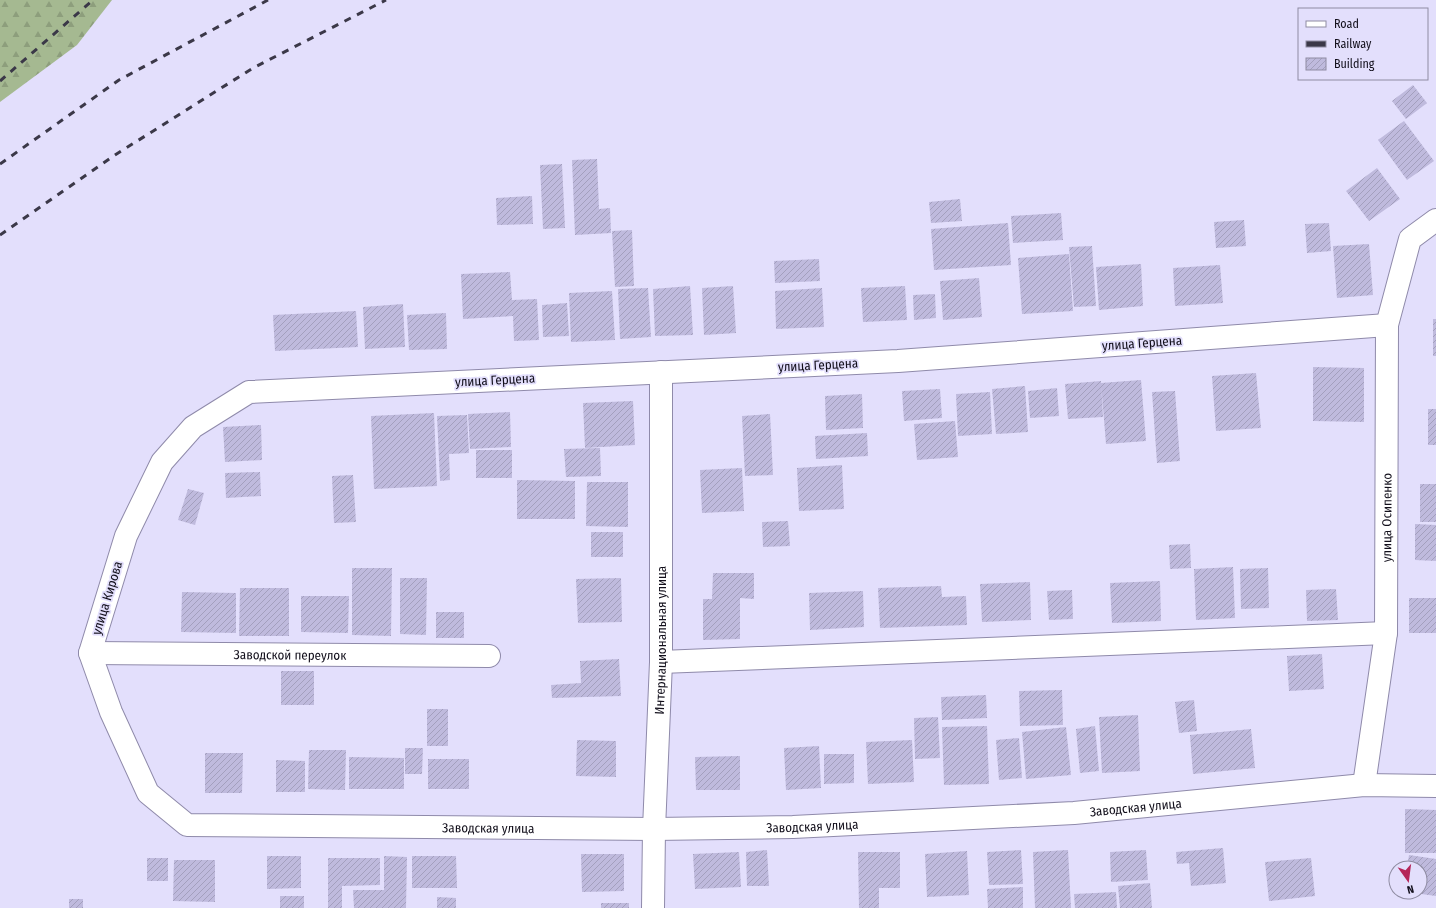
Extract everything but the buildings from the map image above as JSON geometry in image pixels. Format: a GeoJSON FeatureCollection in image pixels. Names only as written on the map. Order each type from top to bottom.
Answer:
{"type":"FeatureCollection","features":[{"type":"Feature","properties":{"kind":"street","name":"улица Осипенко"},"geometry":{"type":"LineString","coordinates":[[1364,785],[1386,633],[1387,326],[1410,239],[1436,220]]}},
{"type":"Feature","properties":{"kind":"street","name":"улица Герцена"},"geometry":{"type":"LineString","coordinates":[[249,392],[898,361],[1387,326]]}},
{"type":"Feature","properties":{"kind":"street","name":"Интернациональная улица"},"geometry":{"type":"LineString","coordinates":[[653,908],[654,829],[661,662],[661,372]]}},
{"type":"Feature","properties":{"kind":"street","name":"улица Кирова"},"geometry":{"type":"LineString","coordinates":[[90,653],[126,536],[162,462],[194,427],[249,392]]}},
{"type":"Feature","properties":{"kind":"street"},"geometry":{"type":"LineString","coordinates":[[661,662],[1386,633]]}},
{"type":"Feature","properties":{"kind":"street","name":"Заводской переулок"},"geometry":{"type":"LineString","coordinates":[[90,653],[489,656]]}},
{"type":"Feature","properties":{"kind":"street","name":"Заводская улица"},"geometry":{"type":"LineString","coordinates":[[90,653],[111,712],[148,793],[187,825],[654,829],[793,827],[1074,813],[1364,785],[1436,786]]}},
{"type":"Feature","properties":{"kind":"green space"},"geometry":{"type":"Polygon","coordinates":[[[0,0],[112,0],[77,45],[0,102],[0,0]]]}},
{"type":"Feature","properties":{"kind":"railway"},"geometry":{"type":"LineString","coordinates":[[0,81],[93,0]]}},
{"type":"Feature","properties":{"kind":"railway"},"geometry":{"type":"LineString","coordinates":[[0,164],[119,80],[268,0]]}},
{"type":"Feature","properties":{"kind":"railway"},"geometry":{"type":"LineString","coordinates":[[0,235],[115,155],[253,68],[386,0]]}}]}
